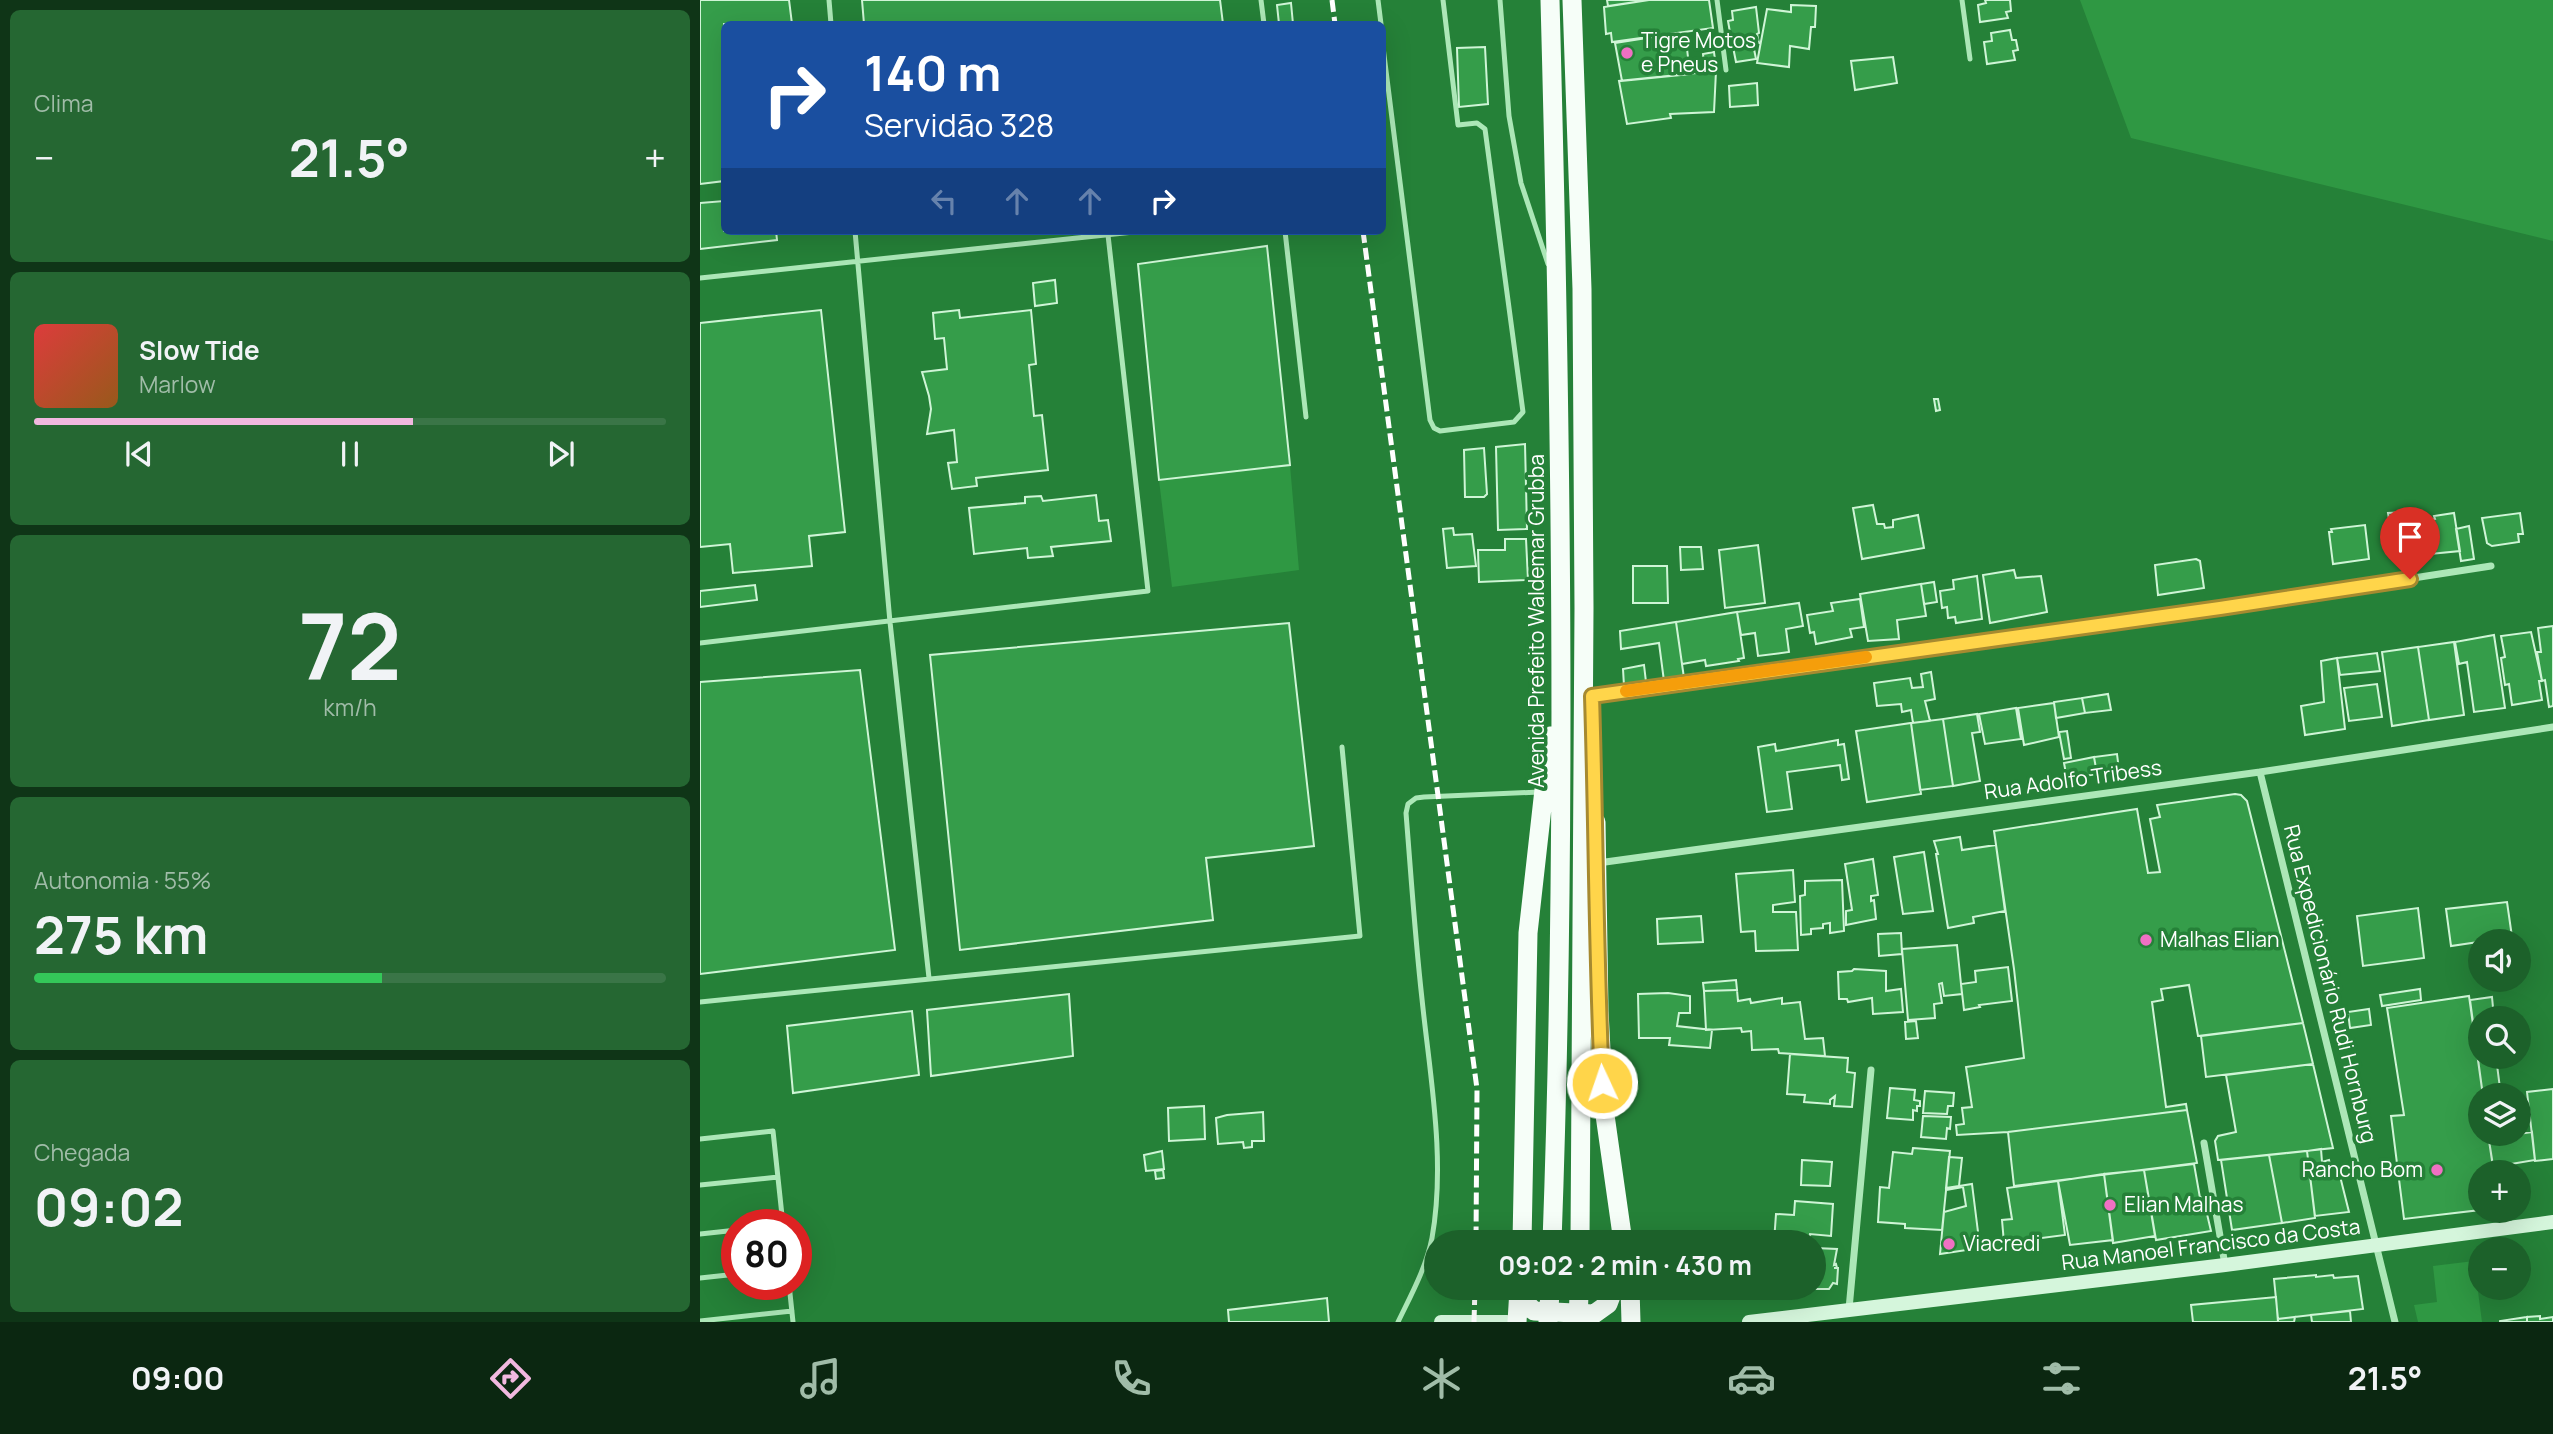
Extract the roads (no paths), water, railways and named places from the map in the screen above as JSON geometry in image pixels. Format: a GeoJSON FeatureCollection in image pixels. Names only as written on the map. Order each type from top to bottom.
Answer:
{"type":"FeatureCollection","features":[{"type":"Feature","properties":{"kind":"highway","name":"Avenida Prefeito Waldemar Grubba"},"geometry":{"type":"LineString","coordinates":[[1550,0],[1558,292],[1561,673],[1552,1230]]}},
{"type":"Feature","properties":{"kind":"highway"},"geometry":{"type":"LineString","coordinates":[[1572,0],[1582,289],[1584,608],[1580,1230]]}},
{"type":"Feature","properties":{"kind":"highway"},"geometry":{"type":"LineString","coordinates":[[1584,608],[1592,696],[1603,1094],[1620,1230]]}},
{"type":"Feature","properties":{"kind":"highway"},"geometry":{"type":"LineString","coordinates":[[1522,1230],[1528,933],[1542,792],[1561,673]]}},
{"type":"Feature","properties":{"kind":"highway"},"geometry":{"type":"LineString","coordinates":[[1517,1322],[1518,1300]]}},
{"type":"Feature","properties":{"kind":"highway"},"geometry":{"type":"LineString","coordinates":[[1524,1300],[1534,1311],[1594,1314],[1610,1300]]}},
{"type":"Feature","properties":{"kind":"highway"},"geometry":{"type":"LineString","coordinates":[[1548,1322],[1549,1300]]}},
{"type":"Feature","properties":{"kind":"highway"},"geometry":{"type":"LineString","coordinates":[[1578,1322],[1579,1300]]}},
{"type":"Feature","properties":{"kind":"highway"},"geometry":{"type":"LineString","coordinates":[[1630,1300],[1631,1322]]}},
{"type":"Feature","properties":{"kind":"main road","name":"Rua Manoel Francisco da Costa"},"geometry":{"type":"LineString","coordinates":[[1749,1322],[2553,1223]]}},
{"type":"Feature","properties":{"kind":"main road"},"geometry":{"type":"LineString","coordinates":[[1441,1322],[1507,1322]]}},
{"type":"Feature","properties":{"kind":"street"},"geometry":{"type":"LineString","coordinates":[[1592,696],[2220,608],[2491,566]]}},
{"type":"Feature","properties":{"kind":"street","name":"Rua Adolfo Tribess"},"geometry":{"type":"LineString","coordinates":[[1597,863],[2260,772],[2553,727]]}},
{"type":"Feature","properties":{"kind":"street","name":"Rua Expedicionário Rudi Hornburg"},"geometry":{"type":"LineString","coordinates":[[2260,772],[2395,1322]]}},
{"type":"Feature","properties":{"kind":"street"},"geometry":{"type":"LineString","coordinates":[[1849,1311],[1871,1070]]}},
{"type":"Feature","properties":{"kind":"street"},"geometry":{"type":"LineString","coordinates":[[2204,1143],[2225,1265]]}},
{"type":"Feature","properties":{"kind":"lane"},"geometry":{"type":"LineString","coordinates":[[829,0],[831,21]]}},
{"type":"Feature","properties":{"kind":"lane"},"geometry":{"type":"LineString","coordinates":[[1261,0],[1264,21]]}},
{"type":"Feature","properties":{"kind":"lane"},"geometry":{"type":"LineString","coordinates":[[1378,0],[1381,21]]}},
{"type":"Feature","properties":{"kind":"lane"},"geometry":{"type":"LineString","coordinates":[[1386,71],[1430,420],[1434,428],[1440,431],[1466,430],[1514,422],[1523,412],[1485,129],[1477,122],[1458,125],[1443,0]]}},
{"type":"Feature","properties":{"kind":"lane"},"geometry":{"type":"LineString","coordinates":[[1500,0],[1509,116],[1521,183],[1558,292]]}},
{"type":"Feature","properties":{"kind":"lane"},"geometry":{"type":"LineString","coordinates":[[1717,0],[1726,70]]}},
{"type":"Feature","properties":{"kind":"lane"},"geometry":{"type":"LineString","coordinates":[[1962,0],[1970,59]]}},
{"type":"Feature","properties":{"kind":"lane"},"geometry":{"type":"LineString","coordinates":[[856,235],[890,622],[929,978]]}},
{"type":"Feature","properties":{"kind":"lane"},"geometry":{"type":"LineString","coordinates":[[700,278],[1108,235],[1147,591],[700,643]]}},
{"type":"Feature","properties":{"kind":"lane"},"geometry":{"type":"LineString","coordinates":[[1285,235],[1306,417]]}},
{"type":"Feature","properties":{"kind":"lane"},"geometry":{"type":"LineString","coordinates":[[700,1002],[1360,936],[1342,747]]}},
{"type":"Feature","properties":{"kind":"lane"},"geometry":{"type":"LineString","coordinates":[[1398,1322],[1420,1276],[1431,1240],[1436,1204],[1436,1140],[1415,927],[1406,813],[1408,804],[1416,798],[1424,797],[1542,792]]}},
{"type":"Feature","properties":{"kind":"lane"},"geometry":{"type":"LineString","coordinates":[[700,1139],[773,1131],[781,1209]]}},
{"type":"Feature","properties":{"kind":"lane"},"geometry":{"type":"LineString","coordinates":[[700,1185],[778,1177]]}},
{"type":"Feature","properties":{"kind":"lane"},"geometry":{"type":"LineString","coordinates":[[700,1234],[721,1232]]}},
{"type":"Feature","properties":{"kind":"lane"},"geometry":{"type":"LineString","coordinates":[[700,1278],[721,1276]]}},
{"type":"Feature","properties":{"kind":"lane"},"geometry":{"type":"LineString","coordinates":[[791,1300],[793,1322]]}},
{"type":"Feature","properties":{"kind":"lane"},"geometry":{"type":"LineString","coordinates":[[700,1321],[792,1311]]}},
{"type":"Feature","properties":{"kind":"railway"},"geometry":{"type":"LineString","coordinates":[[1332,0],[1335,21]]}},
{"type":"Feature","properties":{"kind":"railway"},"geometry":{"type":"LineString","coordinates":[[1364,235],[1477,1089],[1476,1230]]}},
{"type":"Feature","properties":{"kind":"railway"},"geometry":{"type":"LineString","coordinates":[[1474,1322],[1475,1300]]}},
{"type":"Feature","properties":{"kind":"place","name":"Tigre Motos e Pneus"},"geometry":{"type":"Point","coordinates":[1627,53]}},
{"type":"Feature","properties":{"kind":"place","name":"Malhas Elian"},"geometry":{"type":"Point","coordinates":[2146,940]}},
{"type":"Feature","properties":{"kind":"place","name":"Rancho Bom"},"geometry":{"type":"Point","coordinates":[2437,1170]}},
{"type":"Feature","properties":{"kind":"place","name":"Elian Malhas"},"geometry":{"type":"Point","coordinates":[2110,1205]}},
{"type":"Feature","properties":{"kind":"place","name":"Viacredi"},"geometry":{"type":"Point","coordinates":[1949,1244]}}]}
